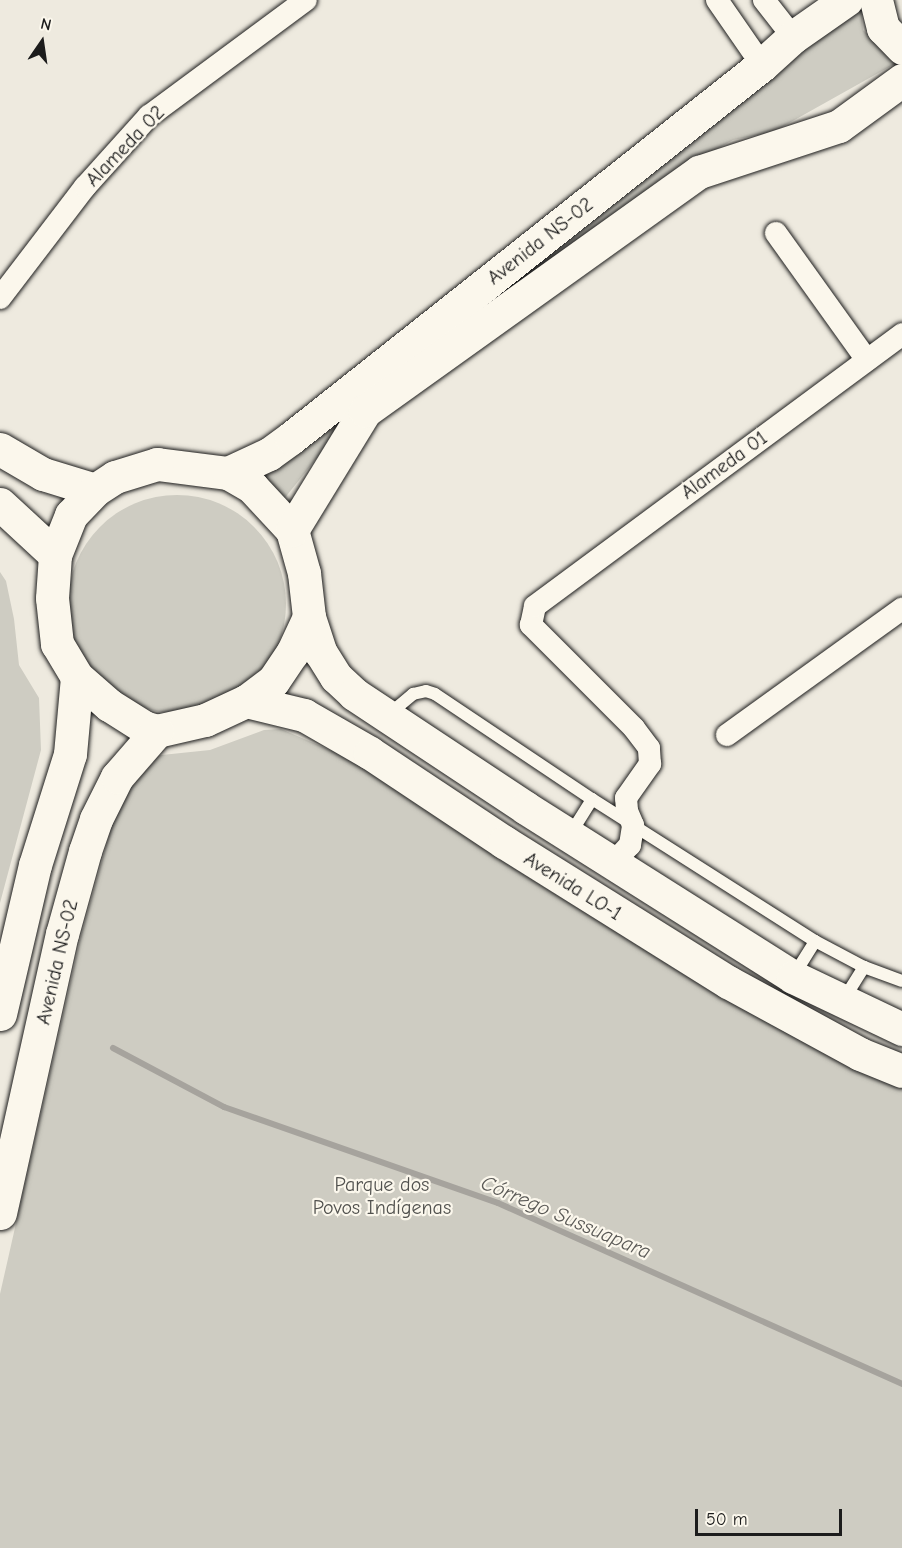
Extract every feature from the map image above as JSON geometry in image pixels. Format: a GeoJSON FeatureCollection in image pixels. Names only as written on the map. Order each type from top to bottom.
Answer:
{"type":"FeatureCollection","features":[{"type":"Feature","properties":{"kind":"street","name":"Alameda 02"},"geometry":{"type":"LineString","coordinates":[[0,298],[85,187],[148,116],[306,0]]}},
{"type":"Feature","properties":{"kind":"street"},"geometry":{"type":"LineString","coordinates":[[717,0],[762,65]]}},
{"type":"Feature","properties":{"kind":"street"},"geometry":{"type":"LineString","coordinates":[[764,0],[793,38]]}},
{"type":"Feature","properties":{"kind":"street","name":"Avenida NS-02"},"geometry":{"type":"LineString","coordinates":[[228,473],[268,454],[291,438],[793,38],[846,0]]}},
{"type":"Feature","properties":{"kind":"street"},"geometry":{"type":"LineString","coordinates":[[876,0],[883,28],[902,48]]}},
{"type":"Feature","properties":{"kind":"street","name":"Avenida NS-02"},"geometry":{"type":"LineString","coordinates":[[292,530],[365,411],[699,172],[839,126],[902,80]]}},
{"type":"Feature","properties":{"kind":"street"},"geometry":{"type":"LineString","coordinates":[[776,233],[867,360]]}},
{"type":"Feature","properties":{"kind":"street","name":"Alameda 01"},"geometry":{"type":"LineString","coordinates":[[633,825],[627,810],[626,798],[650,764],[649,748],[634,728],[531,625],[535,606],[902,334]]}},
{"type":"Feature","properties":{"kind":"street"},"geometry":{"type":"LineString","coordinates":[[0,449],[43,474],[95,490]]}},
{"type":"Feature","properties":{"kind":"street"},"geometry":{"type":"LineString","coordinates":[[292,530],[252,487],[228,473],[157,464],[115,477],[95,490],[71,515],[55,555],[52,598],[57,644],[77,677],[109,705],[144,727],[158,730],[205,720],[246,701],[273,681],[292,653],[309,617]]}},
{"type":"Feature","properties":{"kind":"street"},"geometry":{"type":"LineString","coordinates":[[0,504],[55,555]]}},
{"type":"Feature","properties":{"kind":"street","name":"Avenida LO-1"},"geometry":{"type":"LineString","coordinates":[[292,530],[304,573],[309,617],[321,653],[336,677],[354,694],[613,863],[794,976],[902,1029]]}},
{"type":"Feature","properties":{"kind":"street"},"geometry":{"type":"LineString","coordinates":[[727,735],[902,609]]}},
{"type":"Feature","properties":{"kind":"street"},"geometry":{"type":"LineString","coordinates":[[0,1014],[35,865],[70,754],[77,677]]}},
{"type":"Feature","properties":{"kind":"street","name":"Avenida LO-1"},"geometry":{"type":"LineString","coordinates":[[246,701],[303,715],[361,747],[504,842],[728,982],[860,1054],[902,1071]]}},
{"type":"Feature","properties":{"kind":"street","name":"Avenida NS-02"},"geometry":{"type":"LineString","coordinates":[[0,1214],[56,960],[75,886],[96,819],[124,766],[158,730]]}},
{"type":"Feature","properties":{"kind":"street"},"geometry":{"type":"LineString","coordinates":[[613,863],[630,845],[633,825]]}},
{"type":"Feature","properties":{"kind":"lane"},"geometry":{"type":"LineString","coordinates":[[387,716],[413,694],[426,691],[435,694],[592,799],[815,941],[864,967],[902,981]]}},
{"type":"Feature","properties":{"kind":"lane"},"geometry":{"type":"LineString","coordinates":[[570,835],[592,799]]}},
{"type":"Feature","properties":{"kind":"lane"},"geometry":{"type":"LineString","coordinates":[[794,976],[815,941]]}},
{"type":"Feature","properties":{"kind":"lane"},"geometry":{"type":"LineString","coordinates":[[843,1001],[864,967]]}},
{"type":"Feature","properties":{"kind":"green space"},"geometry":{"type":"Polygon","coordinates":[[[861,8],[863,30],[898,62],[773,132],[733,140],[662,179],[359,405],[284,499],[251,471],[724,109],[861,8]]]}},
{"type":"Feature","properties":{"kind":"green space"},"geometry":{"type":"Polygon","coordinates":[[[177,495],[209,500],[219,504],[254,527],[277,562],[281,572],[286,604],[281,636],[277,646],[254,681],[219,704],[209,708],[177,713],[145,708],[135,704],[100,681],[77,646],[73,636],[68,604],[73,572],[77,562],[100,527],[135,504],[145,500],[177,495]]]}},
{"type":"Feature","properties":{"kind":"green space"},"geometry":{"type":"Polygon","coordinates":[[[0,572],[6,581],[14,619],[19,665],[39,698],[41,750],[0,903],[0,572]]]}},
{"type":"Feature","properties":{"kind":"green space","name":"Parque dos Povos Indígenas"},"geometry":{"type":"Polygon","coordinates":[[[281,729],[360,763],[902,1085],[902,1548],[0,1548],[0,1294],[81,936],[117,807],[125,790],[152,756],[210,750],[264,730],[281,729]]]}},
{"type":"Feature","properties":{"kind":"waterway","name":"Córrego Sussuapara"},"geometry":{"type":"LineString","coordinates":[[113,1048],[224,1107],[498,1203],[902,1384]]}}]}
